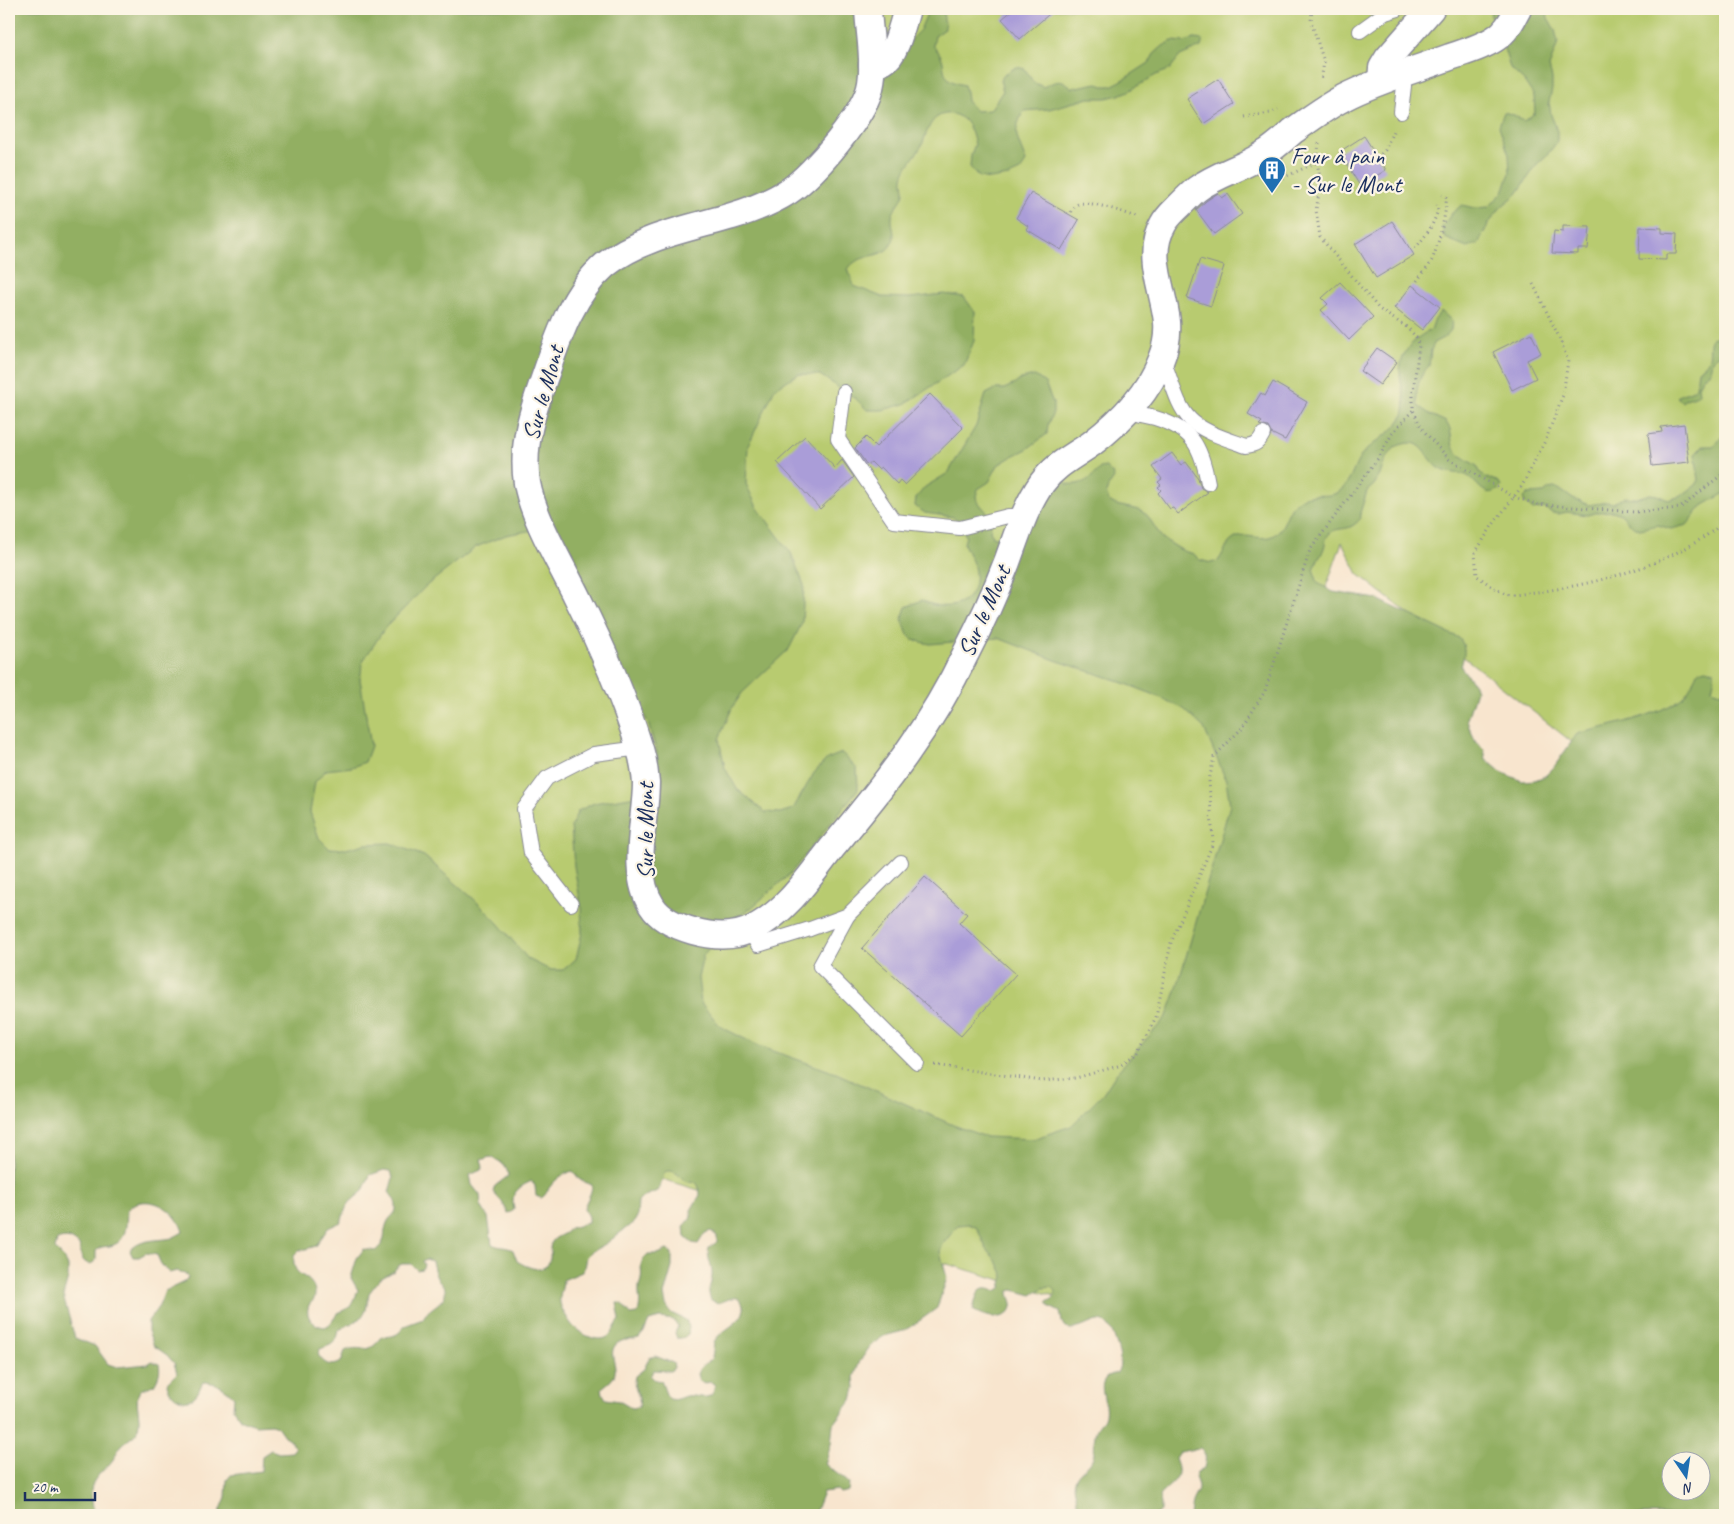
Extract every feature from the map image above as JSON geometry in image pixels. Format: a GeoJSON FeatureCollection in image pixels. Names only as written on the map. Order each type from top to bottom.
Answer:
{"type":"FeatureCollection","features":[{"type":"Feature","properties":{"kind":"street","name":"Sur le Mont"},"geometry":{"type":"LineString","coordinates":[[868,9],[872,64],[870,89],[859,113],[840,139],[798,184],[777,198],[748,211],[694,226],[643,244],[614,258],[600,269],[570,311],[558,339],[528,428],[525,448],[530,497],[604,652],[640,748],[646,783],[641,860],[642,878],[649,902],[660,916],[686,930],[718,936],[734,935],[749,930],[758,926],[781,908],[798,891],[898,768],[924,730],[963,661],[984,616],[1024,516],[1044,480],[1062,462],[1109,429],[1129,409],[1148,385],[1159,364],[1167,340],[1167,324],[1156,265],[1156,249],[1161,227],[1169,216],[1195,190],[1264,154],[1325,108],[1391,78],[1469,51],[1498,37],[1505,31],[1518,9]]}},
{"type":"Feature","properties":{"kind":"street"},"geometry":{"type":"LineString","coordinates":[[872,64],[884,61],[890,56],[907,9]]}},
{"type":"Feature","properties":{"kind":"street"},"geometry":{"type":"LineString","coordinates":[[1391,78],[1382,68],[1388,58],[1431,9]]}},
{"type":"Feature","properties":{"kind":"lane"},"geometry":{"type":"LineString","coordinates":[[1360,31],[1385,13],[1398,9]]}},
{"type":"Feature","properties":{"kind":"lane"},"geometry":{"type":"LineString","coordinates":[[1391,78],[1404,86],[1402,112]]}},
{"type":"Feature","properties":{"kind":"lane"},"geometry":{"type":"LineString","coordinates":[[1159,364],[1165,365],[1183,409],[1190,419],[1200,427],[1246,446],[1253,446],[1263,434]]}},
{"type":"Feature","properties":{"kind":"lane"},"geometry":{"type":"LineString","coordinates":[[844,392],[838,439],[894,521],[960,528],[1008,516],[1024,516]]}},
{"type":"Feature","properties":{"kind":"lane"},"geometry":{"type":"LineString","coordinates":[[1129,409],[1136,416],[1150,417],[1168,422],[1192,438],[1202,455],[1208,483]]}},
{"type":"Feature","properties":{"kind":"lane"},"geometry":{"type":"LineString","coordinates":[[571,904],[531,853],[524,809],[547,778],[594,754],[640,748]]}},
{"type":"Feature","properties":{"kind":"lane"},"geometry":{"type":"LineString","coordinates":[[901,862],[848,915],[820,966],[917,1063]]}},
{"type":"Feature","properties":{"kind":"lane"},"geometry":{"type":"LineString","coordinates":[[749,930],[758,945],[848,915]]}},
{"type":"Feature","properties":{"kind":"path"},"geometry":{"type":"LineString","coordinates":[[1312,9],[1311,22],[1324,62],[1319,89]]}},
{"type":"Feature","properties":{"kind":"path"},"geometry":{"type":"LineString","coordinates":[[1381,154],[1386,150],[1402,112]]}},
{"type":"Feature","properties":{"kind":"path"},"geometry":{"type":"LineString","coordinates":[[1319,135],[1317,162],[1321,183],[1316,210],[1320,237],[1379,309],[1408,328],[1416,337],[1419,346],[1413,392],[1413,410],[1422,429],[1449,459],[1514,497],[1536,504],[1634,512],[1680,508],[1725,472]]}},
{"type":"Feature","properties":{"kind":"path"},"geometry":{"type":"LineString","coordinates":[[1274,182],[1317,162]]}},
{"type":"Feature","properties":{"kind":"path"},"geometry":{"type":"LineString","coordinates":[[1417,281],[1431,262],[1435,253],[1447,201],[1446,197],[1442,195]]}},
{"type":"Feature","properties":{"kind":"path"},"geometry":{"type":"LineString","coordinates":[[1071,212],[1079,204],[1099,205],[1161,227]]}},
{"type":"Feature","properties":{"kind":"path"},"geometry":{"type":"LineString","coordinates":[[1415,248],[1427,236],[1435,221],[1438,210],[1436,206]]}},
{"type":"Feature","properties":{"kind":"path"},"geometry":{"type":"LineString","coordinates":[[1532,284],[1560,337],[1568,361],[1563,395],[1546,439],[1522,486],[1492,526],[1475,553],[1477,576],[1508,595],[1567,588],[1619,574],[1667,558],[1712,533],[1725,521]]}},
{"type":"Feature","properties":{"kind":"path"},"geometry":{"type":"LineString","coordinates":[[917,1063],[1042,1081],[1076,1078],[1118,1066],[1138,1053],[1156,1017],[1171,943],[1213,844],[1209,781],[1214,757],[1242,728],[1265,691],[1310,550],[1379,457],[1392,434],[1413,410]]}},
{"type":"Feature","properties":{"kind":"green space"},"geometry":{"type":"Polygon","coordinates":[[[9,9],[1725,9],[1725,976],[1652,805],[1358,574],[1342,542],[1075,1302],[611,1164],[110,1046],[9,9]]]}},
{"type":"Feature","properties":{"kind":"green space"},"geometry":{"type":"Polygon","coordinates":[[[9,9],[851,9],[884,79],[920,30],[929,9],[943,9],[945,29],[935,36],[933,46],[941,56],[946,75],[952,81],[964,85],[967,101],[976,111],[990,110],[1003,91],[1000,80],[1005,74],[1016,67],[1025,69],[1033,82],[1043,87],[1058,82],[1065,83],[1072,88],[1097,83],[1103,86],[1111,86],[1149,63],[1154,54],[1172,41],[1203,40],[1201,47],[1180,56],[1169,70],[1119,95],[1106,98],[1089,98],[1049,109],[1024,111],[1017,126],[1017,137],[1026,162],[1020,171],[1009,176],[990,179],[979,177],[970,167],[971,155],[975,144],[965,121],[953,114],[944,114],[936,118],[904,174],[904,193],[892,217],[894,237],[892,243],[883,252],[858,260],[848,269],[854,286],[882,297],[910,298],[944,294],[964,297],[975,312],[974,341],[964,365],[905,404],[882,410],[867,410],[857,400],[820,375],[798,374],[775,388],[748,446],[746,484],[757,507],[791,553],[804,585],[802,623],[789,649],[742,693],[732,708],[719,739],[725,768],[737,789],[765,812],[780,813],[793,809],[814,773],[827,759],[842,753],[857,769],[858,789],[791,873],[750,909],[728,921],[703,956],[698,978],[701,1003],[721,1027],[759,1046],[836,1073],[953,1125],[986,1137],[1033,1139],[1071,1126],[1103,1094],[1118,1071],[1167,1016],[1230,805],[1226,780],[1204,728],[1184,709],[1155,695],[998,638],[930,644],[913,640],[908,635],[902,619],[906,607],[922,600],[941,606],[959,604],[967,599],[975,583],[974,568],[964,543],[966,536],[957,521],[953,517],[925,513],[915,506],[916,498],[925,487],[948,473],[976,426],[986,394],[996,389],[1004,389],[1021,379],[1035,376],[1045,383],[1053,403],[1053,413],[1048,424],[1047,434],[1027,449],[998,465],[989,482],[978,489],[976,496],[977,501],[992,518],[990,531],[993,537],[1012,536],[1061,473],[1067,484],[1077,484],[1090,478],[1100,468],[1106,467],[1114,478],[1106,493],[1109,501],[1116,505],[1139,510],[1147,515],[1162,538],[1183,551],[1194,554],[1200,560],[1211,563],[1218,561],[1228,544],[1235,538],[1246,536],[1263,538],[1274,535],[1282,527],[1292,506],[1300,499],[1313,495],[1331,495],[1342,489],[1348,482],[1362,455],[1393,429],[1401,419],[1404,407],[1400,376],[1403,357],[1414,341],[1431,330],[1434,321],[1441,311],[1452,321],[1451,330],[1445,337],[1435,342],[1431,350],[1429,366],[1422,374],[1418,384],[1418,406],[1446,422],[1450,429],[1453,447],[1459,455],[1477,466],[1485,477],[1499,482],[1501,487],[1490,493],[1486,492],[1466,475],[1442,470],[1418,445],[1406,443],[1395,447],[1385,460],[1374,485],[1367,491],[1360,513],[1361,518],[1352,526],[1334,531],[1327,537],[1323,551],[1313,569],[1318,583],[1333,592],[1377,599],[1459,638],[1464,648],[1461,667],[1474,684],[1476,691],[1467,719],[1469,727],[1476,742],[1484,749],[1486,759],[1501,772],[1522,781],[1535,780],[1545,776],[1554,767],[1577,734],[1634,720],[1675,703],[1688,691],[1697,672],[1706,669],[1714,671],[1712,689],[1721,692],[1725,690],[1725,1515],[1190,1515],[1192,1502],[1198,1491],[1195,1477],[1197,1472],[1204,1468],[1205,1462],[1205,1455],[1200,1448],[1179,1452],[1175,1458],[1178,1471],[1177,1476],[1159,1496],[1161,1511],[1156,1515],[1129,1512],[1125,1515],[1077,1515],[1075,1481],[1093,1457],[1095,1434],[1104,1418],[1105,1405],[1102,1385],[1109,1376],[1117,1373],[1120,1366],[1119,1353],[1112,1332],[1101,1321],[1074,1329],[1065,1328],[1060,1312],[1050,1307],[1047,1302],[1054,1298],[1055,1291],[1051,1287],[1043,1288],[1032,1295],[1013,1290],[1009,1291],[1012,1307],[1010,1312],[1001,1317],[983,1315],[973,1310],[979,1292],[985,1289],[996,1291],[1001,1288],[1004,1276],[998,1263],[986,1248],[977,1228],[969,1224],[958,1225],[943,1244],[940,1252],[947,1278],[937,1308],[903,1331],[884,1336],[871,1345],[860,1361],[854,1377],[855,1388],[852,1400],[833,1424],[831,1444],[825,1464],[849,1483],[848,1491],[840,1493],[837,1490],[823,1492],[814,1515],[221,1515],[220,1512],[226,1497],[227,1480],[231,1475],[261,1471],[262,1456],[271,1450],[279,1453],[292,1452],[295,1448],[277,1426],[271,1424],[255,1425],[241,1420],[233,1409],[234,1397],[216,1384],[203,1382],[196,1395],[187,1400],[182,1400],[170,1392],[167,1383],[177,1373],[174,1363],[167,1355],[154,1346],[148,1331],[148,1321],[159,1306],[165,1291],[184,1282],[188,1278],[185,1273],[177,1271],[169,1273],[161,1264],[157,1255],[146,1253],[139,1257],[133,1257],[130,1251],[144,1242],[172,1238],[183,1232],[177,1219],[166,1208],[152,1202],[145,1202],[134,1204],[127,1210],[123,1237],[116,1244],[98,1249],[96,1251],[96,1260],[90,1265],[82,1260],[79,1245],[72,1240],[64,1238],[57,1240],[55,1249],[64,1258],[68,1266],[68,1278],[63,1296],[75,1338],[95,1346],[108,1364],[117,1367],[148,1364],[152,1361],[159,1364],[160,1370],[154,1385],[140,1390],[138,1395],[139,1423],[137,1431],[121,1446],[112,1461],[93,1483],[91,1492],[94,1515],[9,1515],[9,9]],[[533,530],[506,535],[476,547],[426,586],[385,628],[363,661],[360,679],[371,746],[365,762],[352,767],[326,770],[315,782],[310,812],[319,838],[329,848],[346,849],[365,844],[390,843],[424,856],[475,900],[497,922],[528,959],[550,970],[563,970],[576,959],[582,933],[581,905],[574,866],[571,826],[578,811],[594,803],[636,796],[656,773],[657,753],[648,723],[604,636],[572,552],[559,536],[533,530]],[[490,1157],[481,1160],[483,1167],[481,1170],[470,1175],[472,1185],[480,1195],[481,1206],[488,1217],[492,1244],[513,1250],[517,1261],[520,1263],[538,1269],[543,1268],[550,1260],[550,1247],[556,1238],[566,1233],[570,1228],[588,1223],[588,1217],[584,1209],[592,1185],[580,1180],[573,1171],[566,1173],[557,1180],[541,1198],[536,1196],[535,1186],[532,1181],[516,1191],[513,1199],[514,1209],[508,1213],[502,1202],[493,1192],[495,1186],[508,1176],[505,1166],[490,1157]],[[384,1170],[370,1175],[363,1191],[346,1208],[341,1222],[328,1228],[316,1246],[299,1251],[294,1256],[295,1268],[309,1280],[314,1289],[314,1299],[309,1305],[308,1313],[311,1320],[317,1325],[325,1327],[330,1324],[338,1313],[350,1307],[358,1290],[351,1278],[357,1258],[364,1249],[375,1251],[382,1244],[388,1220],[395,1211],[395,1202],[389,1192],[393,1178],[391,1171],[384,1170]],[[667,1171],[657,1191],[643,1197],[638,1202],[637,1217],[634,1222],[607,1243],[591,1252],[586,1257],[582,1272],[563,1280],[560,1298],[562,1308],[574,1327],[595,1339],[605,1338],[609,1336],[620,1320],[617,1303],[621,1303],[631,1315],[637,1314],[640,1304],[641,1266],[645,1257],[648,1254],[658,1254],[667,1250],[672,1253],[672,1267],[664,1295],[666,1305],[671,1313],[686,1320],[689,1327],[688,1334],[683,1338],[677,1338],[675,1333],[678,1326],[673,1320],[660,1318],[649,1321],[639,1338],[621,1341],[615,1346],[613,1350],[614,1376],[602,1388],[603,1394],[606,1399],[619,1401],[631,1408],[639,1407],[640,1403],[634,1384],[635,1376],[644,1369],[649,1358],[655,1356],[673,1363],[674,1368],[670,1371],[654,1370],[650,1376],[661,1381],[668,1398],[676,1399],[686,1396],[708,1397],[711,1395],[715,1385],[711,1382],[699,1381],[697,1374],[700,1368],[712,1358],[714,1342],[717,1337],[739,1319],[744,1309],[740,1299],[737,1298],[731,1298],[718,1303],[711,1300],[709,1290],[712,1272],[708,1252],[709,1248],[717,1242],[717,1236],[711,1231],[705,1233],[698,1244],[692,1243],[685,1237],[684,1226],[690,1219],[691,1210],[700,1195],[699,1188],[695,1182],[686,1182],[672,1171],[667,1171]],[[426,1259],[422,1261],[424,1265],[422,1269],[417,1270],[411,1264],[402,1264],[380,1279],[369,1293],[366,1310],[361,1318],[339,1330],[337,1338],[333,1343],[320,1349],[318,1354],[322,1360],[331,1365],[338,1364],[341,1362],[345,1351],[356,1348],[368,1349],[382,1337],[395,1335],[404,1326],[423,1319],[445,1294],[444,1287],[437,1278],[432,1261],[426,1259]]]}},
{"type":"Feature","properties":{"kind":"green space"},"geometry":{"type":"Polygon","coordinates":[[[1490,9],[1546,9],[1558,43],[1549,67],[1552,89],[1549,102],[1551,115],[1557,130],[1557,142],[1538,163],[1517,194],[1501,207],[1489,223],[1478,244],[1467,247],[1445,238],[1442,227],[1452,213],[1462,205],[1474,208],[1489,207],[1503,192],[1510,173],[1509,155],[1499,126],[1504,112],[1524,121],[1535,113],[1534,96],[1524,81],[1510,68],[1497,26],[1491,17],[1490,9]]]}},
{"type":"Feature","properties":{"kind":"green space"},"geometry":{"type":"Polygon","coordinates":[[[1725,334],[1725,342],[1721,353],[1712,360],[1710,372],[1702,378],[1698,386],[1699,394],[1682,402],[1677,397],[1696,387],[1698,370],[1707,362],[1712,338],[1725,334]]]}},
{"type":"Feature","properties":{"kind":"green space"},"geometry":{"type":"Polygon","coordinates":[[[1725,435],[1725,493],[1702,506],[1687,525],[1671,529],[1658,525],[1640,529],[1633,527],[1621,514],[1613,511],[1587,515],[1567,512],[1558,514],[1544,508],[1533,510],[1524,502],[1524,498],[1528,494],[1544,493],[1554,488],[1559,489],[1573,499],[1589,505],[1613,503],[1625,497],[1637,498],[1650,494],[1668,500],[1681,496],[1696,485],[1699,480],[1695,454],[1703,446],[1713,446],[1725,435]]]}},
{"type":"Feature","properties":{"kind":"building"},"geometry":{"type":"Polygon","coordinates":[[[1014,9],[1055,9],[1020,39],[1002,19],[1014,9]]]}},
{"type":"Feature","properties":{"kind":"building"},"geometry":{"type":"Polygon","coordinates":[[[1218,79],[1234,104],[1203,124],[1187,99],[1218,79]]]}},
{"type":"Feature","properties":{"kind":"building"},"geometry":{"type":"Polygon","coordinates":[[[1364,136],[1386,170],[1360,186],[1339,152],[1364,136]]]}},
{"type":"Feature","properties":{"kind":"building"},"geometry":{"type":"Polygon","coordinates":[[[1031,193],[1079,220],[1061,250],[1026,229],[1028,226],[1016,218],[1031,193]]]}},
{"type":"Feature","properties":{"kind":"building"},"geometry":{"type":"Polygon","coordinates":[[[1218,193],[1222,198],[1228,194],[1242,214],[1214,234],[1196,210],[1218,193]]]}},
{"type":"Feature","properties":{"kind":"building"},"geometry":{"type":"Polygon","coordinates":[[[1392,221],[1414,255],[1376,278],[1355,244],[1392,221]]]}},
{"type":"Feature","properties":{"kind":"building"},"geometry":{"type":"Polygon","coordinates":[[[1563,226],[1590,227],[1588,249],[1578,249],[1578,254],[1552,253],[1554,231],[1563,232],[1563,226]]]}},
{"type":"Feature","properties":{"kind":"building"},"geometry":{"type":"Polygon","coordinates":[[[1640,227],[1662,228],[1662,233],[1677,234],[1676,254],[1666,254],[1666,260],[1639,259],[1640,227]]]}},
{"type":"Feature","properties":{"kind":"building"},"geometry":{"type":"Polygon","coordinates":[[[1200,259],[1224,266],[1211,306],[1187,298],[1200,259]]]}},
{"type":"Feature","properties":{"kind":"building"},"geometry":{"type":"Polygon","coordinates":[[[1340,282],[1373,317],[1349,340],[1321,310],[1328,304],[1322,298],[1340,282]]]}},
{"type":"Feature","properties":{"kind":"building"},"geometry":{"type":"Polygon","coordinates":[[[1412,285],[1440,307],[1422,330],[1394,308],[1412,285]]]}},
{"type":"Feature","properties":{"kind":"building"},"geometry":{"type":"Polygon","coordinates":[[[1531,333],[1541,353],[1527,360],[1536,378],[1512,390],[1493,352],[1531,333]]]}},
{"type":"Feature","properties":{"kind":"building"},"geometry":{"type":"Polygon","coordinates":[[[1377,348],[1397,362],[1380,385],[1360,371],[1377,348]]]}},
{"type":"Feature","properties":{"kind":"building"},"geometry":{"type":"Polygon","coordinates":[[[1273,382],[1307,402],[1285,440],[1271,433],[1268,427],[1259,425],[1262,422],[1248,414],[1261,393],[1265,396],[1273,382]]]}},
{"type":"Feature","properties":{"kind":"building"},"geometry":{"type":"Polygon","coordinates":[[[930,394],[963,428],[905,485],[900,480],[897,484],[881,467],[878,469],[871,462],[867,465],[855,448],[866,437],[876,447],[930,394]]]}},
{"type":"Feature","properties":{"kind":"building"},"geometry":{"type":"Polygon","coordinates":[[[1684,424],[1689,462],[1652,466],[1648,434],[1662,432],[1661,427],[1684,424]]]}},
{"type":"Feature","properties":{"kind":"building"},"geometry":{"type":"Polygon","coordinates":[[[805,436],[835,468],[842,460],[854,477],[820,509],[777,462],[805,436]]]}},
{"type":"Feature","properties":{"kind":"building"},"geometry":{"type":"Polygon","coordinates":[[[1172,453],[1181,465],[1186,462],[1198,478],[1201,488],[1208,492],[1178,514],[1173,508],[1170,509],[1158,493],[1161,490],[1158,487],[1161,485],[1158,482],[1162,479],[1153,467],[1172,453]]]}},
{"type":"Feature","properties":{"kind":"building"},"geometry":{"type":"Polygon","coordinates":[[[925,877],[967,914],[959,923],[1016,974],[961,1036],[862,948],[925,877]]]}},
{"type":"Feature","properties":{"kind":"place","name":"Four à pain - Sur le Mont"},"geometry":{"type":"Point","coordinates":[1272,194]}}]}
